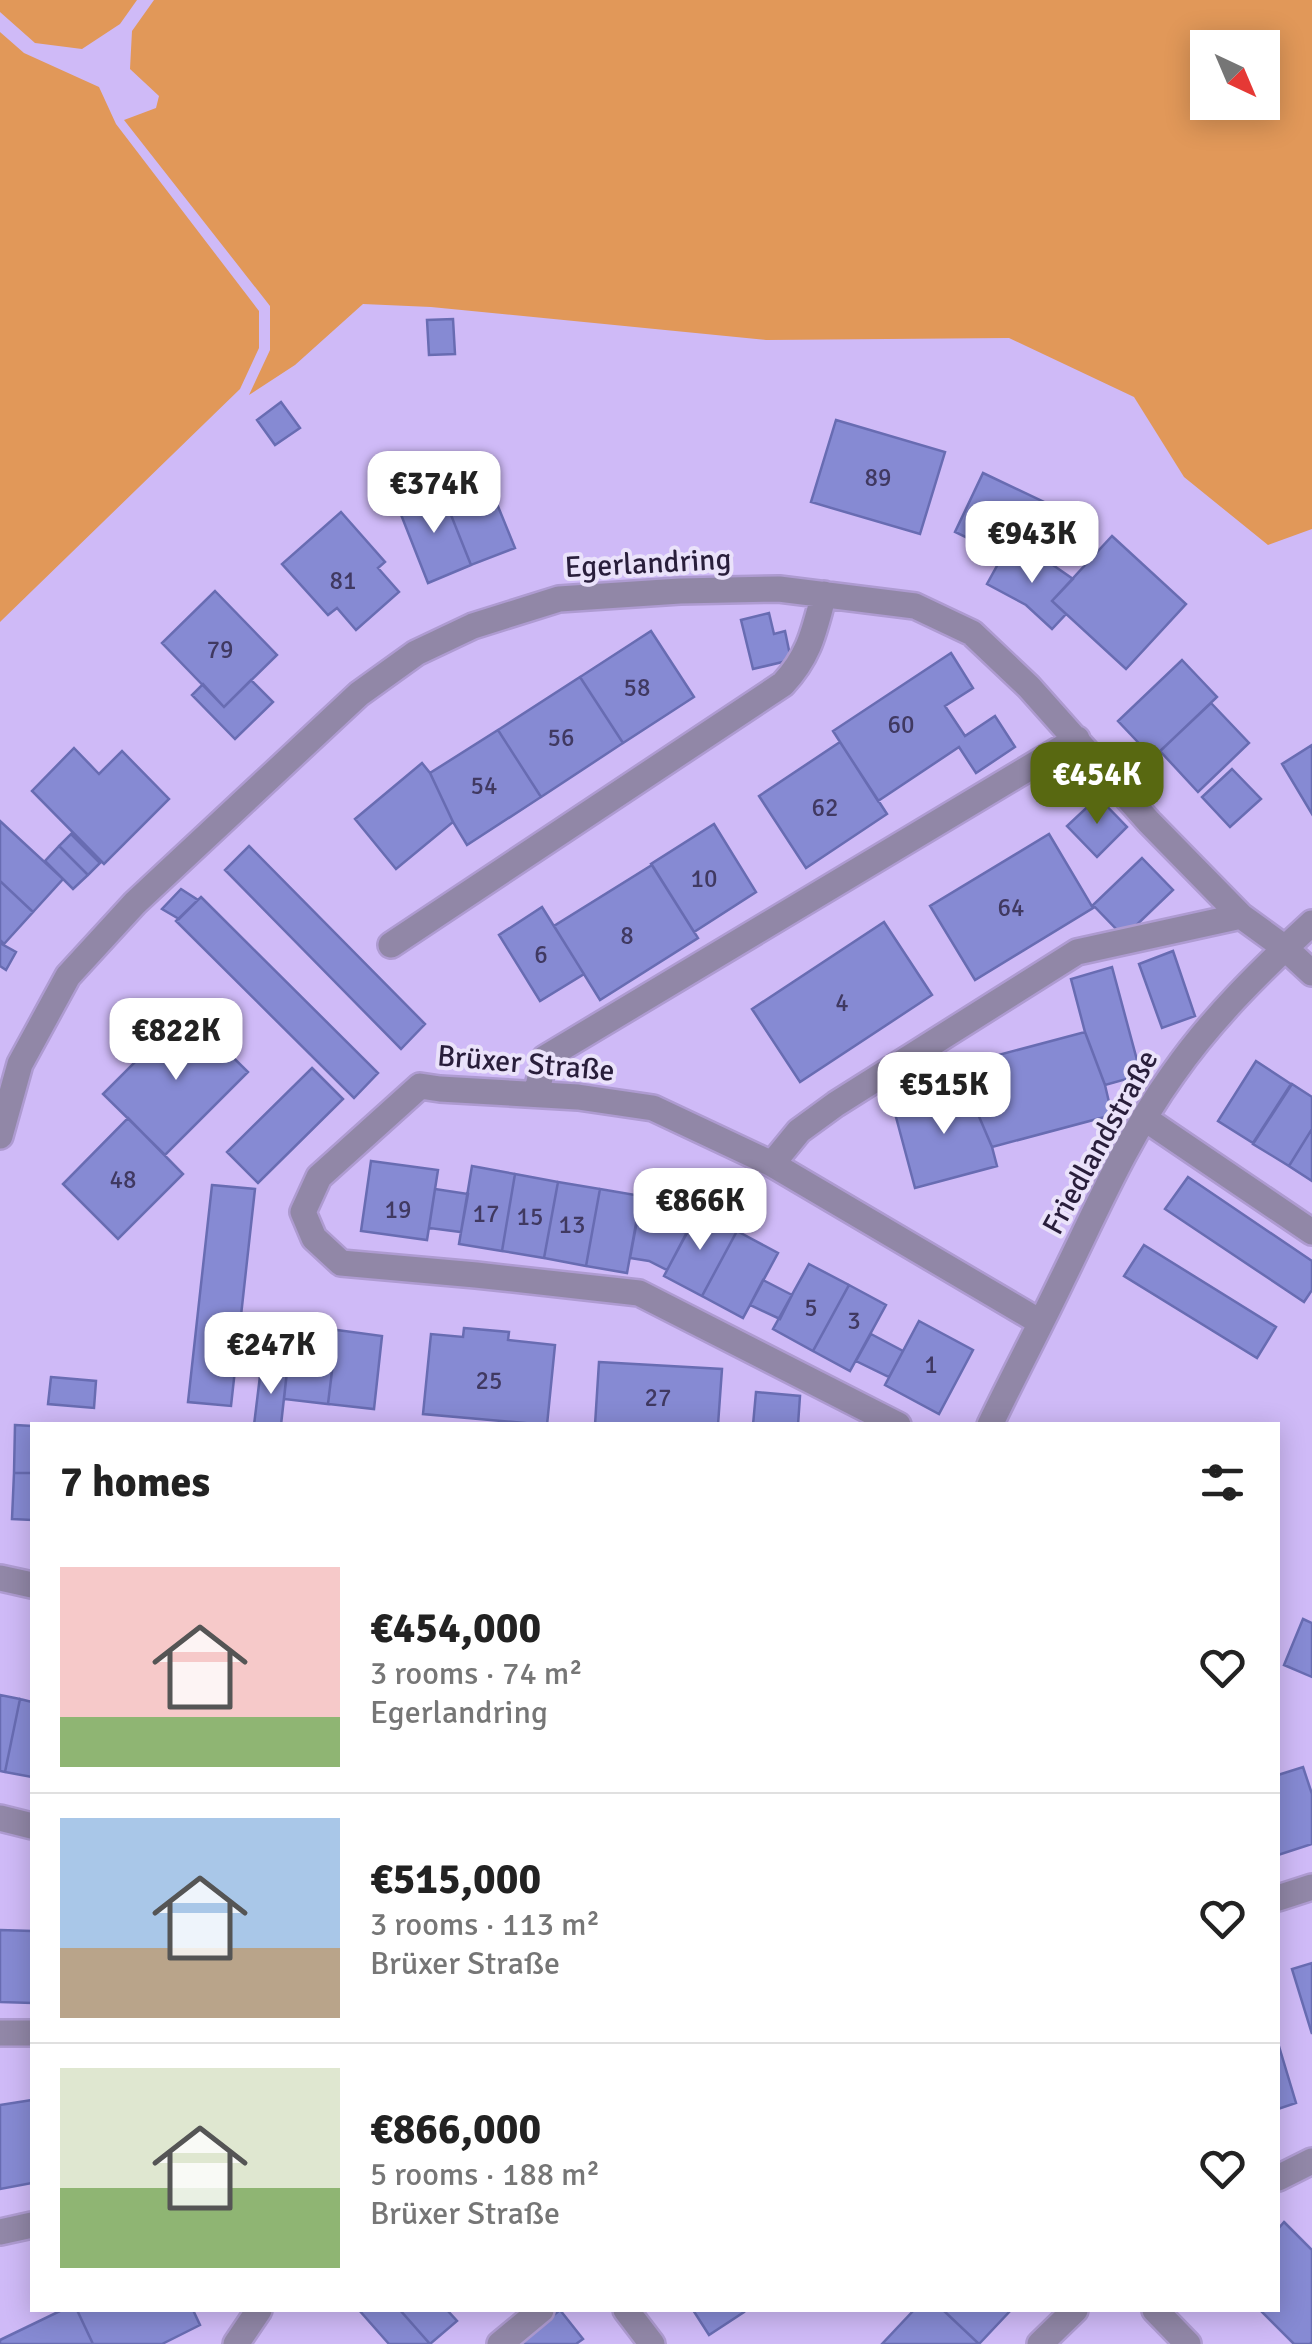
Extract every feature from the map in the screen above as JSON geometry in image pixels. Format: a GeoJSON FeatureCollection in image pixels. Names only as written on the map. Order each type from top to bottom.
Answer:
{"type":"FeatureCollection","features":[{"type":"Feature","properties":{"kind":"street","name":"Egerlandring"},"geometry":{"type":"LineString","coordinates":[[0,1136],[20,1064],[68,976],[135,903],[360,694],[416,654],[473,626],[559,600],[780,589],[915,606],[972,633],[1029,688],[1241,916],[1312,973]]}},
{"type":"Feature","properties":{"kind":"street"},"geometry":{"type":"LineString","coordinates":[[391,945],[784,684],[808,650],[824,594]]}},
{"type":"Feature","properties":{"kind":"street"},"geometry":{"type":"LineString","coordinates":[[536,1094],[545,1058],[1077,739]]}},
{"type":"Feature","properties":{"kind":"street"},"geometry":{"type":"LineString","coordinates":[[772,1164],[800,1131],[836,1104],[1077,952],[1241,916]]}},
{"type":"Feature","properties":{"kind":"street","name":"Friedlandstraße"},"geometry":{"type":"LineString","coordinates":[[991,1422],[1144,1118],[1212,1024],[1312,923]]}},
{"type":"Feature","properties":{"kind":"street","name":"Brüxer Straße"},"geometry":{"type":"LineString","coordinates":[[892,1422],[639,1293],[341,1264],[314,1238],[303,1212],[319,1177],[420,1086],[578,1097],[653,1108],[772,1164],[1040,1322]]}},
{"type":"Feature","properties":{"kind":"street"},"geometry":{"type":"LineString","coordinates":[[1144,1118],[1312,1232]]}},
{"type":"Feature","properties":{"kind":"street"},"geometry":{"type":"LineString","coordinates":[[0,1578],[30,1585]]}},
{"type":"Feature","properties":{"kind":"street"},"geometry":{"type":"LineString","coordinates":[[0,1818],[30,1826]]}},
{"type":"Feature","properties":{"kind":"street"},"geometry":{"type":"LineString","coordinates":[[1280,1897],[1312,1888]]}},
{"type":"Feature","properties":{"kind":"street"},"geometry":{"type":"LineString","coordinates":[[0,2033],[30,2033]]}},
{"type":"Feature","properties":{"kind":"street"},"geometry":{"type":"LineString","coordinates":[[1280,2177],[1312,2161]]}},
{"type":"Feature","properties":{"kind":"street"},"geometry":{"type":"LineString","coordinates":[[0,2232],[30,2225]]}},
{"type":"Feature","properties":{"kind":"street"},"geometry":{"type":"LineString","coordinates":[[236,2344],[258,2312]]}},
{"type":"Feature","properties":{"kind":"street"},"geometry":{"type":"LineString","coordinates":[[500,2344],[539,2312]]}},
{"type":"Feature","properties":{"kind":"street"},"geometry":{"type":"LineString","coordinates":[[628,2312],[652,2344]]}},
{"type":"Feature","properties":{"kind":"street"},"geometry":{"type":"LineString","coordinates":[[1040,2344],[1073,2312]]}},
{"type":"Feature","properties":{"kind":"street"},"geometry":{"type":"LineString","coordinates":[[1158,2312],[1188,2344]]}},
{"type":"Feature","properties":{"kind":"shaded area"},"geometry":{"type":"Polygon","coordinates":[[[0,0],[137,0],[120,24],[82,49],[35,43],[0,12],[0,0]]]}},
{"type":"Feature","properties":{"kind":"shaded area"},"geometry":{"type":"Polygon","coordinates":[[[154,0],[1312,0],[1312,529],[1268,545],[1184,477],[1134,397],[1009,338],[766,340],[431,307],[363,304],[295,365],[249,395],[270,350],[270,306],[124,120],[156,108],[159,96],[130,69],[132,31],[154,0]]]}},
{"type":"Feature","properties":{"kind":"shaded area"},"geometry":{"type":"Polygon","coordinates":[[[0,32],[24,53],[99,87],[116,124],[259,311],[259,348],[240,389],[0,622],[0,32]]]}},
{"type":"Feature","properties":{"kind":"building"},"geometry":{"type":"Polygon","coordinates":[[[453,319],[455,354],[429,355],[427,320],[453,319]]]}},
{"type":"Feature","properties":{"kind":"building"},"geometry":{"type":"Polygon","coordinates":[[[281,402],[300,428],[275,445],[257,420],[281,402]]]}},
{"type":"Feature","properties":{"kind":"building"},"geometry":{"type":"Polygon","coordinates":[[[836,420],[945,452],[920,534],[811,502],[836,420]]]}},
{"type":"Feature","properties":{"kind":"building"},"geometry":{"type":"Polygon","coordinates":[[[484,472],[515,548],[471,565],[441,490],[484,472]]]}},
{"type":"Feature","properties":{"kind":"building"},"geometry":{"type":"Polygon","coordinates":[[[983,473],[1059,509],[1030,568],[955,532],[983,473]]]}},
{"type":"Feature","properties":{"kind":"building"},"geometry":{"type":"Polygon","coordinates":[[[441,490],[471,565],[428,583],[398,507],[441,490]]]}},
{"type":"Feature","properties":{"kind":"building"},"geometry":{"type":"Polygon","coordinates":[[[341,512],[385,562],[378,568],[399,592],[356,630],[337,608],[328,615],[282,564],[341,512]]]}},
{"type":"Feature","properties":{"kind":"building"},"geometry":{"type":"Polygon","coordinates":[[[1112,536],[1186,604],[1126,669],[1052,601],[1112,536]]]}},
{"type":"Feature","properties":{"kind":"building"},"geometry":{"type":"Polygon","coordinates":[[[1037,554],[1073,579],[1052,601],[1066,614],[1052,629],[1026,605],[987,584],[1003,555],[1030,568],[1037,554]]]}},
{"type":"Feature","properties":{"kind":"building"},"geometry":{"type":"Polygon","coordinates":[[[215,591],[277,655],[224,707],[162,643],[215,591]]]}},
{"type":"Feature","properties":{"kind":"building"},"geometry":{"type":"Polygon","coordinates":[[[769,613],[774,634],[785,631],[791,660],[753,669],[741,620],[769,613]]]}},
{"type":"Feature","properties":{"kind":"building"},"geometry":{"type":"Polygon","coordinates":[[[651,631],[694,697],[623,743],[580,677],[651,631]]]}},
{"type":"Feature","properties":{"kind":"building"},"geometry":{"type":"Polygon","coordinates":[[[951,653],[973,688],[945,706],[965,736],[995,716],[1015,747],[976,773],[959,747],[878,801],[833,731],[951,653]]]}},
{"type":"Feature","properties":{"kind":"building"},"geometry":{"type":"Polygon","coordinates":[[[1182,660],[1217,697],[1153,758],[1118,721],[1182,660]]]}},
{"type":"Feature","properties":{"kind":"building"},"geometry":{"type":"Polygon","coordinates":[[[580,677],[623,743],[541,797],[498,730],[580,677]]]}},
{"type":"Feature","properties":{"kind":"building"},"geometry":{"type":"Polygon","coordinates":[[[251,680],[273,702],[235,739],[192,695],[203,684],[224,707],[251,680]]]}},
{"type":"Feature","properties":{"kind":"building"},"geometry":{"type":"Polygon","coordinates":[[[1211,703],[1249,743],[1198,792],[1160,751],[1211,703]]]}},
{"type":"Feature","properties":{"kind":"building"},"geometry":{"type":"Polygon","coordinates":[[[498,730],[541,797],[467,845],[430,773],[498,730]]]}},
{"type":"Feature","properties":{"kind":"building"},"geometry":{"type":"Polygon","coordinates":[[[840,742],[887,814],[806,868],[759,796],[840,742]]]}},
{"type":"Feature","properties":{"kind":"building"},"geometry":{"type":"Polygon","coordinates":[[[1312,745],[1312,814],[1282,764],[1312,745]]]}},
{"type":"Feature","properties":{"kind":"building"},"geometry":{"type":"Polygon","coordinates":[[[74,748],[99,774],[122,751],[169,799],[104,864],[32,791],[74,748]]]}},
{"type":"Feature","properties":{"kind":"building"},"geometry":{"type":"Polygon","coordinates":[[[422,763],[453,822],[396,869],[355,819],[422,763]]]}},
{"type":"Feature","properties":{"kind":"building"},"geometry":{"type":"Polygon","coordinates":[[[1232,769],[1261,799],[1230,827],[1202,797],[1232,769]]]}},
{"type":"Feature","properties":{"kind":"building"},"geometry":{"type":"Polygon","coordinates":[[[1098,797],[1127,827],[1097,857],[1067,826],[1098,797]]]}},
{"type":"Feature","properties":{"kind":"building"},"geometry":{"type":"Polygon","coordinates":[[[0,821],[63,879],[33,912],[0,881],[0,821]]]}},
{"type":"Feature","properties":{"kind":"building"},"geometry":{"type":"Polygon","coordinates":[[[714,824],[756,892],[694,932],[651,864],[714,824]]]}},
{"type":"Feature","properties":{"kind":"building"},"geometry":{"type":"Polygon","coordinates":[[[71,834],[100,863],[88,875],[59,846],[71,834]]]}},
{"type":"Feature","properties":{"kind":"building"},"geometry":{"type":"Polygon","coordinates":[[[1049,834],[1093,908],[975,980],[930,906],[1049,834]]]}},
{"type":"Feature","properties":{"kind":"building"},"geometry":{"type":"Polygon","coordinates":[[[59,846],[88,875],[73,889],[45,861],[59,846]]]}},
{"type":"Feature","properties":{"kind":"building"},"geometry":{"type":"Polygon","coordinates":[[[249,846],[425,1024],[401,1049],[225,870],[249,846]]]}},
{"type":"Feature","properties":{"kind":"building"},"geometry":{"type":"Polygon","coordinates":[[[1142,858],[1173,890],[1124,937],[1093,905],[1142,858]]]}},
{"type":"Feature","properties":{"kind":"building"},"geometry":{"type":"Polygon","coordinates":[[[652,865],[698,938],[600,1000],[554,926],[652,865]]]}},
{"type":"Feature","properties":{"kind":"building"},"geometry":{"type":"Polygon","coordinates":[[[0,881],[33,912],[4,944],[0,940],[0,881]]]}},
{"type":"Feature","properties":{"kind":"building"},"geometry":{"type":"Polygon","coordinates":[[[181,889],[198,900],[179,919],[162,909],[181,889]]]}},
{"type":"Feature","properties":{"kind":"building"},"geometry":{"type":"Polygon","coordinates":[[[201,897],[378,1073],[354,1098],[176,921],[201,897]]]}},
{"type":"Feature","properties":{"kind":"building"},"geometry":{"type":"Polygon","coordinates":[[[542,907],[584,974],[540,1001],[499,935],[542,907]]]}},
{"type":"Feature","properties":{"kind":"building"},"geometry":{"type":"Polygon","coordinates":[[[884,922],[932,995],[800,1082],[752,1009],[884,922]]]}},
{"type":"Feature","properties":{"kind":"building"},"geometry":{"type":"Polygon","coordinates":[[[0,943],[16,952],[6,970],[0,966],[0,943]]]}},
{"type":"Feature","properties":{"kind":"building"},"geometry":{"type":"Polygon","coordinates":[[[1173,951],[1195,1016],[1162,1028],[1139,964],[1173,951]]]}},
{"type":"Feature","properties":{"kind":"building"},"geometry":{"type":"Polygon","coordinates":[[[1112,967],[1141,1075],[1105,1085],[1071,979],[1112,967]]]}},
{"type":"Feature","properties":{"kind":"building"},"geometry":{"type":"Polygon","coordinates":[[[186,1011],[248,1072],[165,1155],[103,1094],[186,1011]]]}},
{"type":"Feature","properties":{"kind":"building"},"geometry":{"type":"Polygon","coordinates":[[[1085,1032],[1112,1115],[992,1147],[961,1065],[1085,1032]]]}},
{"type":"Feature","properties":{"kind":"building"},"geometry":{"type":"Polygon","coordinates":[[[1256,1061],[1291,1084],[1253,1143],[1218,1121],[1256,1061]]]}},
{"type":"Feature","properties":{"kind":"building"},"geometry":{"type":"Polygon","coordinates":[[[312,1068],[343,1099],[258,1183],[227,1152],[312,1068]]]}},
{"type":"Feature","properties":{"kind":"building"},"geometry":{"type":"Polygon","coordinates":[[[1292,1084],[1312,1097],[1312,1129],[1289,1166],[1253,1144],[1292,1084]]]}},
{"type":"Feature","properties":{"kind":"building"},"geometry":{"type":"Polygon","coordinates":[[[966,1086],[997,1166],[915,1188],[893,1106],[966,1086]]]}},
{"type":"Feature","properties":{"kind":"building"},"geometry":{"type":"Polygon","coordinates":[[[128,1118],[183,1174],[118,1239],[63,1184],[128,1118]]]}},
{"type":"Feature","properties":{"kind":"building"},"geometry":{"type":"Polygon","coordinates":[[[1312,1129],[1312,1181],[1289,1166],[1312,1129]]]}},
{"type":"Feature","properties":{"kind":"building"},"geometry":{"type":"Polygon","coordinates":[[[371,1161],[438,1170],[427,1240],[361,1231],[371,1161]]]}},
{"type":"Feature","properties":{"kind":"building"},"geometry":{"type":"Polygon","coordinates":[[[472,1166],[515,1174],[502,1251],[459,1244],[472,1166]]]}},
{"type":"Feature","properties":{"kind":"building"},"geometry":{"type":"Polygon","coordinates":[[[515,1174],[558,1182],[544,1258],[502,1251],[515,1174]]]}},
{"type":"Feature","properties":{"kind":"building"},"geometry":{"type":"Polygon","coordinates":[[[1188,1177],[1312,1261],[1312,1290],[1304,1302],[1165,1209],[1188,1177]]]}},
{"type":"Feature","properties":{"kind":"building"},"geometry":{"type":"Polygon","coordinates":[[[558,1182],[600,1189],[586,1266],[544,1258],[558,1182]]]}},
{"type":"Feature","properties":{"kind":"building"},"geometry":{"type":"Polygon","coordinates":[[[212,1185],[255,1189],[231,1406],[188,1402],[212,1185]]]}},
{"type":"Feature","properties":{"kind":"building"},"geometry":{"type":"Polygon","coordinates":[[[435,1189],[468,1194],[461,1232],[429,1228],[435,1189]]]}},
{"type":"Feature","properties":{"kind":"building"},"geometry":{"type":"Polygon","coordinates":[[[600,1189],[641,1196],[627,1273],[586,1266],[600,1189]]]}},
{"type":"Feature","properties":{"kind":"building"},"geometry":{"type":"Polygon","coordinates":[[[698,1211],[737,1231],[702,1296],[664,1276],[698,1211]]]}},
{"type":"Feature","properties":{"kind":"building"},"geometry":{"type":"Polygon","coordinates":[[[637,1221],[687,1233],[667,1270],[649,1261],[630,1258],[637,1221]]]}},
{"type":"Feature","properties":{"kind":"building"},"geometry":{"type":"Polygon","coordinates":[[[737,1231],[778,1253],[743,1318],[702,1296],[737,1231]]]}},
{"type":"Feature","properties":{"kind":"building"},"geometry":{"type":"Polygon","coordinates":[[[1144,1245],[1276,1327],[1257,1358],[1124,1276],[1144,1245]]]}},
{"type":"Feature","properties":{"kind":"building"},"geometry":{"type":"Polygon","coordinates":[[[809,1264],[849,1285],[813,1351],[773,1329],[809,1264]]]}},
{"type":"Feature","properties":{"kind":"building"},"geometry":{"type":"Polygon","coordinates":[[[763,1280],[792,1295],[780,1319],[750,1305],[763,1280]]]}},
{"type":"Feature","properties":{"kind":"building"},"geometry":{"type":"Polygon","coordinates":[[[849,1285],[886,1305],[850,1371],[813,1351],[849,1285]]]}},
{"type":"Feature","properties":{"kind":"building"},"geometry":{"type":"Polygon","coordinates":[[[919,1321],[973,1350],[939,1414],[885,1385],[919,1321]]]}},
{"type":"Feature","properties":{"kind":"building"},"geometry":{"type":"Polygon","coordinates":[[[292,1325],[337,1330],[328,1404],[284,1399],[292,1325]]]}},
{"type":"Feature","properties":{"kind":"building"},"geometry":{"type":"Polygon","coordinates":[[[464,1328],[509,1332],[508,1340],[555,1345],[547,1422],[423,1414],[431,1334],[463,1337],[464,1328]]]}},
{"type":"Feature","properties":{"kind":"building"},"geometry":{"type":"Polygon","coordinates":[[[337,1330],[382,1336],[374,1409],[328,1404],[337,1330]]]}},
{"type":"Feature","properties":{"kind":"building"},"geometry":{"type":"Polygon","coordinates":[[[871,1334],[903,1351],[889,1377],[856,1361],[871,1334]]]}},
{"type":"Feature","properties":{"kind":"building"},"geometry":{"type":"Polygon","coordinates":[[[599,1362],[722,1369],[718,1422],[595,1422],[599,1362]]]}},
{"type":"Feature","properties":{"kind":"building"},"geometry":{"type":"Polygon","coordinates":[[[261,1368],[287,1371],[281,1422],[254,1422],[261,1368]]]}},
{"type":"Feature","properties":{"kind":"building"},"geometry":{"type":"Polygon","coordinates":[[[51,1377],[96,1381],[94,1408],[48,1404],[51,1377]]]}},
{"type":"Feature","properties":{"kind":"building"},"geometry":{"type":"Polygon","coordinates":[[[756,1392],[800,1396],[798,1422],[753,1422],[756,1392]]]}},
{"type":"Feature","properties":{"kind":"building"},"geometry":{"type":"Polygon","coordinates":[[[15,1425],[30,1426],[30,1473],[14,1473],[15,1425]]]}},
{"type":"Feature","properties":{"kind":"building"},"geometry":{"type":"Polygon","coordinates":[[[14,1473],[30,1473],[30,1520],[12,1519],[14,1473]]]}},
{"type":"Feature","properties":{"kind":"building"},"geometry":{"type":"Polygon","coordinates":[[[1303,1619],[1312,1623],[1312,1677],[1284,1665],[1303,1619]]]}},
{"type":"Feature","properties":{"kind":"building"},"geometry":{"type":"Polygon","coordinates":[[[0,1695],[20,1699],[5,1772],[0,1771],[0,1695]]]}},
{"type":"Feature","properties":{"kind":"building"},"geometry":{"type":"Polygon","coordinates":[[[20,1699],[30,1702],[30,1777],[5,1772],[20,1699]]]}},
{"type":"Feature","properties":{"kind":"building"},"geometry":{"type":"Polygon","coordinates":[[[1303,1767],[1312,1794],[1312,1844],[1280,1854],[1280,1774],[1303,1767]]]}},
{"type":"Feature","properties":{"kind":"building"},"geometry":{"type":"Polygon","coordinates":[[[0,1930],[30,1931],[30,2003],[0,2002],[0,1930]]]}},
{"type":"Feature","properties":{"kind":"building"},"geometry":{"type":"Polygon","coordinates":[[[1312,1963],[1312,2034],[1292,1969],[1312,1963]]]}},
{"type":"Feature","properties":{"kind":"building"},"geometry":{"type":"Polygon","coordinates":[[[1280,2050],[1296,2103],[1280,2108],[1280,2050]]]}},
{"type":"Feature","properties":{"kind":"building"},"geometry":{"type":"Polygon","coordinates":[[[30,2100],[30,2183],[0,2189],[0,2105],[30,2100]]]}},
{"type":"Feature","properties":{"kind":"building"},"geometry":{"type":"Polygon","coordinates":[[[1284,2222],[1312,2250],[1310,2344],[1294,2344],[1262,2312],[1280,2312],[1280,2227],[1284,2222]]]}},
{"type":"Feature","properties":{"kind":"building"},"geometry":{"type":"Polygon","coordinates":[[[58,2312],[78,2312],[93,2344],[0,2344],[0,2340],[58,2312]]]}},
{"type":"Feature","properties":{"kind":"building"},"geometry":{"type":"Polygon","coordinates":[[[78,2312],[194,2312],[200,2325],[162,2344],[93,2344],[78,2312]]]}},
{"type":"Feature","properties":{"kind":"building"},"geometry":{"type":"Polygon","coordinates":[[[361,2312],[402,2312],[430,2344],[389,2344],[361,2312]]]}},
{"type":"Feature","properties":{"kind":"building"},"geometry":{"type":"Polygon","coordinates":[[[402,2312],[449,2312],[457,2321],[430,2344],[402,2312]]]}},
{"type":"Feature","properties":{"kind":"building"},"geometry":{"type":"Polygon","coordinates":[[[558,2312],[583,2339],[576,2344],[518,2344],[558,2312]]]}},
{"type":"Feature","properties":{"kind":"building"},"geometry":{"type":"Polygon","coordinates":[[[694,2312],[744,2312],[709,2335],[694,2312]]]}},
{"type":"Feature","properties":{"kind":"building"},"geometry":{"type":"Polygon","coordinates":[[[912,2312],[945,2312],[979,2344],[882,2344],[912,2312]]]}},
{"type":"Feature","properties":{"kind":"building"},"geometry":{"type":"Polygon","coordinates":[[[945,2312],[1009,2312],[979,2344],[945,2312]]]}}]}
